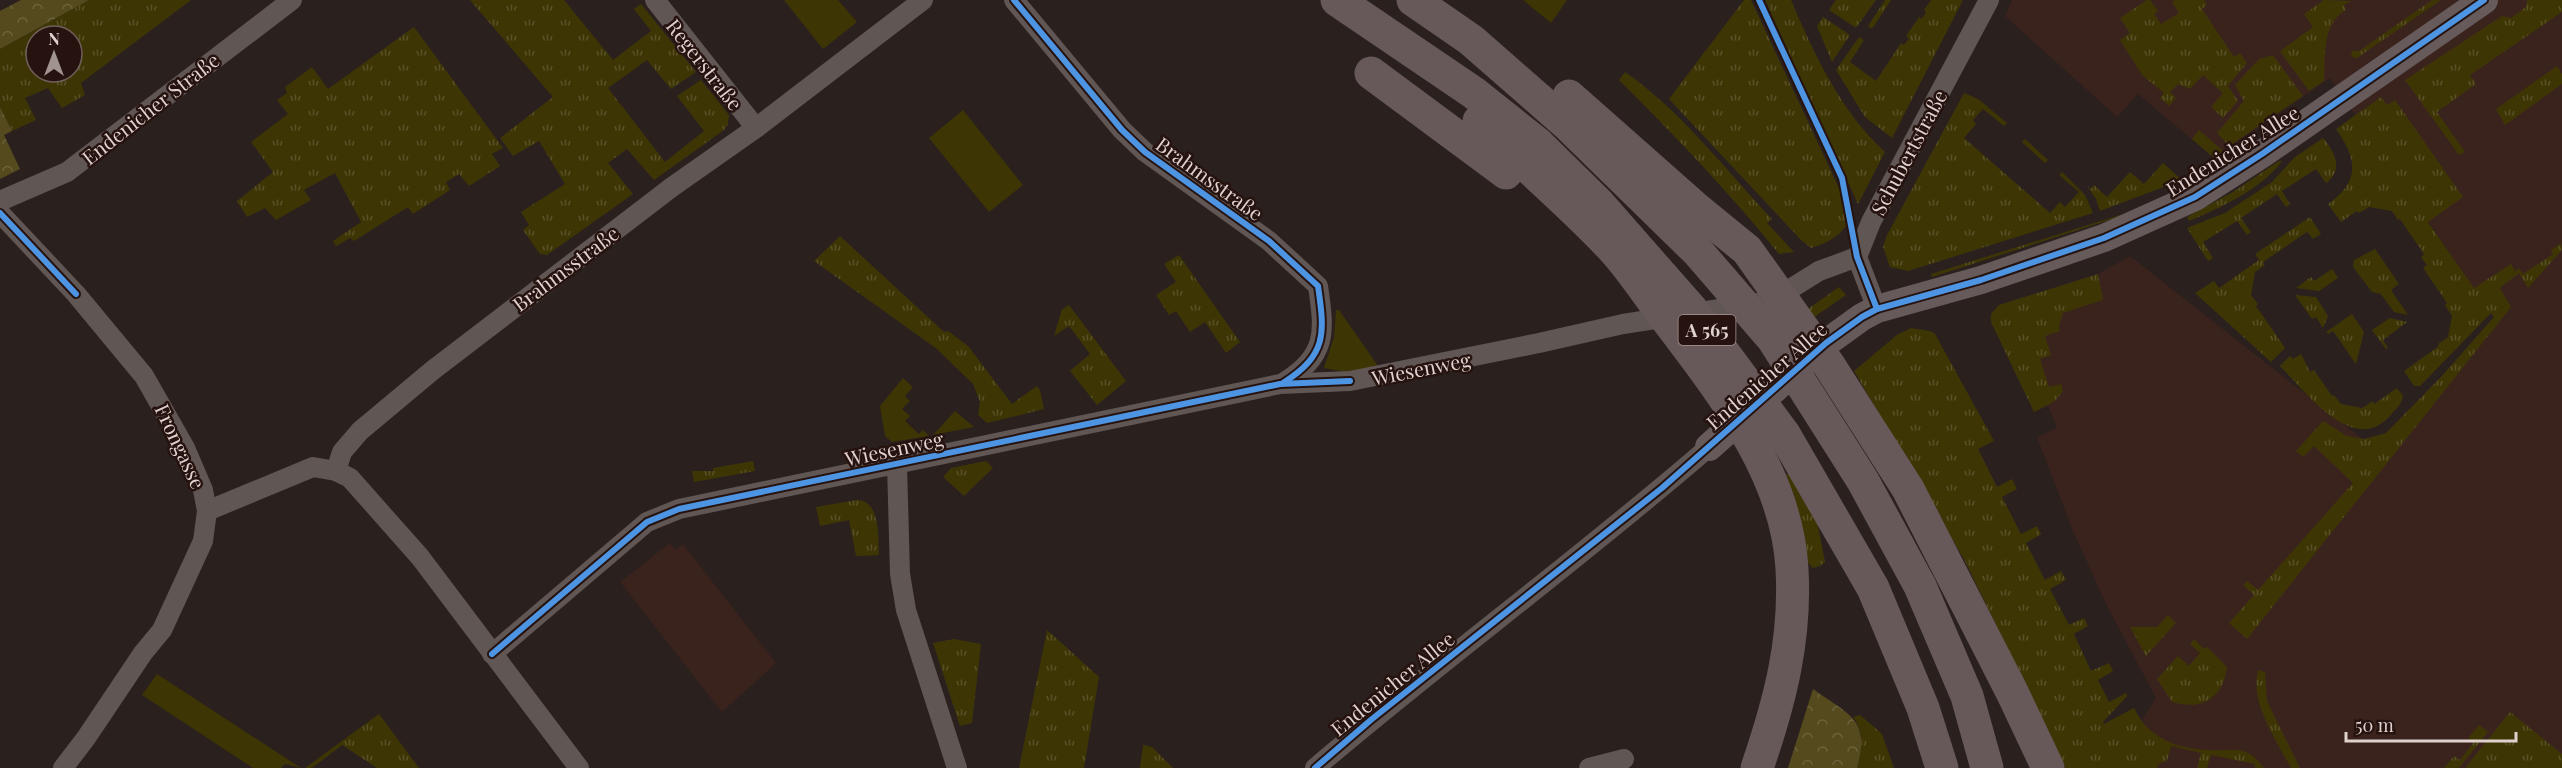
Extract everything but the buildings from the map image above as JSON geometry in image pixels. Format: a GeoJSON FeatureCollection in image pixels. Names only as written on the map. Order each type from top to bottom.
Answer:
{"type":"FeatureCollection","features":[{"type":"Feature","properties":{"kind":"highway"},"geometry":{"type":"LineString","coordinates":[[1336,0],[1474,117],[1614,250],[1714,382],[1761,457],[1786,524],[1792,568],[1791,639],[1779,702],[1757,768]]}},
{"type":"Feature","properties":{"kind":"highway","name":"A 565"},"geometry":{"type":"LineString","coordinates":[[1336,0],[1474,93],[1538,144],[1598,203],[1692,310],[1784,434],[1873,588],[1923,708],[1942,768]]}},
{"type":"Feature","properties":{"kind":"highway","name":"A 565"},"geometry":{"type":"LineString","coordinates":[[1413,0],[1472,40],[1567,124],[1698,252],[1773,339],[1863,481],[1920,586],[1967,696],[1987,768]]}},
{"type":"Feature","properties":{"kind":"highway"},"geometry":{"type":"LineString","coordinates":[[1472,40],[1531,66],[1747,250],[1829,365],[1908,489],[2007,682],[2048,768]]}},
{"type":"Feature","properties":{"kind":"highway"},"geometry":{"type":"LineString","coordinates":[[1371,74],[1491,160],[1585,243],[1714,382]]}},
{"type":"Feature","properties":{"kind":"street","name":"Endenicher Straße"},"geometry":{"type":"LineString","coordinates":[[0,201],[67,172],[292,0]]}},
{"type":"Feature","properties":{"kind":"street","name":"Regerstraße"},"geometry":{"type":"LineString","coordinates":[[655,0],[756,128]]}},
{"type":"Feature","properties":{"kind":"street","name":"Brahmsstraße"},"geometry":{"type":"LineString","coordinates":[[336,471],[342,452],[360,431],[433,370],[672,187],[756,128],[923,0]]}},
{"type":"Feature","properties":{"kind":"street","name":"Brahmsstraße"},"geometry":{"type":"LineString","coordinates":[[1014,0],[1122,130],[1145,152],[1269,241],[1318,286],[1322,336],[1303,370],[1280,384]]}},
{"type":"Feature","properties":{"kind":"street","name":"Schubertstraße"},"geometry":{"type":"LineString","coordinates":[[1857,257],[1871,222],[1989,0]]}},
{"type":"Feature","properties":{"kind":"street","name":"Endenicher Allee"},"geometry":{"type":"LineString","coordinates":[[1315,768],[1372,719],[1635,509],[1842,330],[1877,309],[1981,280],[2104,238],[2195,197],[2262,154],[2484,0]]}},
{"type":"Feature","properties":{"kind":"street","name":"Frongasse"},"geometry":{"type":"LineString","coordinates":[[0,213],[76,294],[144,376],[184,448],[203,490],[207,511],[203,541],[162,630],[143,653],[63,768]]}},
{"type":"Feature","properties":{"kind":"street","name":"Wiesenweg"},"geometry":{"type":"LineString","coordinates":[[492,654],[647,522],[679,509],[1280,384],[1350,381],[1539,344],[1623,324],[1771,301],[1819,271],[1857,257]]}},
{"type":"Feature","properties":{"kind":"street"},"geometry":{"type":"LineString","coordinates":[[1857,257],[1877,309]]}},
{"type":"Feature","properties":{"kind":"street"},"geometry":{"type":"LineString","coordinates":[[897,464],[900,574],[906,610],[957,768]]}},
{"type":"Feature","properties":{"kind":"street"},"geometry":{"type":"LineString","coordinates":[[207,511],[313,467],[336,471],[350,478],[420,557],[579,768]]}},
{"type":"Feature","properties":{"kind":"street"},"geometry":{"type":"LineString","coordinates":[[1589,768],[1624,759]]}},
{"type":"Feature","properties":{"kind":"shaded area"},"geometry":{"type":"Polygon","coordinates":[[[2012,0],[2562,0],[2562,768],[2123,768],[2119,756],[2156,698],[2107,606],[2073,531],[2037,437],[2057,428],[2048,406],[2034,412],[1991,322],[1991,314],[1994,310],[1999,305],[2098,274],[2130,256],[2383,455],[2495,319],[2330,78],[2214,158],[2138,94],[2117,117],[2005,16],[2012,0]]]}},
{"type":"Feature","properties":{"kind":"shaded area"},"geometry":{"type":"Polygon","coordinates":[[[670,543],[675,550],[683,544],[776,663],[722,712],[620,582],[670,543]]]}},
{"type":"Feature","properties":{"kind":"green space"},"geometry":{"type":"Polygon","coordinates":[[[21,0],[89,0],[45,24],[24,24],[24,36],[0,49],[0,11],[21,0]]]}},
{"type":"Feature","properties":{"kind":"green space"},"geometry":{"type":"Polygon","coordinates":[[[89,0],[191,0],[84,81],[84,24],[45,24],[89,0]]]}},
{"type":"Feature","properties":{"kind":"green space"},"geometry":{"type":"Polygon","coordinates":[[[470,0],[564,0],[613,60],[651,31],[634,9],[641,4],[696,72],[671,89],[647,60],[608,88],[665,162],[704,131],[677,96],[701,80],[729,115],[728,124],[724,130],[654,180],[627,149],[608,163],[633,194],[547,255],[540,254],[523,230],[529,225],[521,212],[565,184],[539,141],[513,156],[500,138],[553,97],[470,0]]]}},
{"type":"Feature","properties":{"kind":"green space"},"geometry":{"type":"Polygon","coordinates":[[[784,0],[838,0],[857,22],[823,49],[784,0]]]}},
{"type":"Feature","properties":{"kind":"green space"},"geometry":{"type":"Polygon","coordinates":[[[1523,0],[1567,0],[1551,23],[1523,0]]]}},
{"type":"Feature","properties":{"kind":"green space"},"geometry":{"type":"Polygon","coordinates":[[[1744,0],[1751,0],[1852,216],[1845,228],[1836,236],[1811,248],[1669,99],[1744,0]]]}},
{"type":"Feature","properties":{"kind":"green space"},"geometry":{"type":"Polygon","coordinates":[[[1765,0],[1791,0],[1830,81],[1855,118],[1885,152],[1858,204],[1765,0]]]}},
{"type":"Feature","properties":{"kind":"green space"},"geometry":{"type":"Polygon","coordinates":[[[1836,0],[1876,0],[1856,28],[1829,10],[1836,0]]]}},
{"type":"Feature","properties":{"kind":"green space"},"geometry":{"type":"Polygon","coordinates":[[[1885,0],[1891,0],[1872,29],[1868,26],[1885,0]]]}},
{"type":"Feature","properties":{"kind":"green space"},"geometry":{"type":"Polygon","coordinates":[[[1931,0],[1963,0],[1892,138],[1865,117],[1836,70],[1859,37],[1864,40],[1850,62],[1876,81],[1901,43],[1904,45],[1909,38],[1906,36],[1919,17],[1922,19],[1926,12],[1924,10],[1931,0]]]}},
{"type":"Feature","properties":{"kind":"green space"},"geometry":{"type":"Polygon","coordinates":[[[2150,0],[2158,11],[2154,14],[2161,24],[2179,13],[2172,2],[2175,0],[2204,0],[2207,5],[2202,9],[2234,57],[2240,53],[2247,63],[2228,86],[2238,101],[2223,118],[2211,107],[2223,93],[2203,75],[2190,89],[2178,84],[2170,92],[2176,98],[2169,106],[2160,98],[2164,93],[2142,75],[2120,40],[2130,33],[2120,18],[2150,0]]]}},
{"type":"Feature","properties":{"kind":"green space"},"geometry":{"type":"Polygon","coordinates":[[[2324,0],[2351,1],[2344,5],[2346,10],[2332,23],[2326,41],[2324,81],[2309,91],[2280,51],[2313,27],[2304,14],[2324,0]]]}},
{"type":"Feature","properties":{"kind":"green space"},"geometry":{"type":"Polygon","coordinates":[[[2432,0],[2441,0],[2357,58],[2351,57],[2352,51],[2359,51],[2432,0]]]}},
{"type":"Feature","properties":{"kind":"green space"},"geometry":{"type":"Polygon","coordinates":[[[2527,0],[2562,0],[2562,12],[2470,75],[2476,84],[2437,112],[2465,152],[2459,155],[2405,80],[2502,16],[2511,18],[2526,7],[2527,0]]]}},
{"type":"Feature","properties":{"kind":"green space"},"geometry":{"type":"Polygon","coordinates":[[[1823,17],[1850,35],[1832,62],[1817,26],[1823,17]]]}},
{"type":"Feature","properties":{"kind":"green space"},"geometry":{"type":"Polygon","coordinates":[[[414,27],[503,148],[492,154],[500,166],[469,186],[459,174],[446,182],[450,190],[413,214],[408,207],[354,241],[350,238],[336,246],[333,241],[361,222],[335,173],[304,190],[311,200],[276,220],[265,208],[247,217],[237,201],[273,172],[251,142],[288,114],[277,100],[287,93],[285,87],[312,67],[328,89],[414,27]]]}},
{"type":"Feature","properties":{"kind":"green space"},"geometry":{"type":"Polygon","coordinates":[[[24,36],[24,84],[81,84],[85,95],[62,108],[48,88],[25,98],[36,120],[12,131],[0,107],[0,49],[24,36]]]}},
{"type":"Feature","properties":{"kind":"green space"},"geometry":{"type":"Polygon","coordinates":[[[2273,55],[2303,96],[2229,146],[2217,133],[2244,101],[2235,85],[2259,59],[2273,55]]]}},
{"type":"Feature","properties":{"kind":"green space"},"geometry":{"type":"Polygon","coordinates":[[[2557,66],[2562,74],[2562,84],[2505,125],[2496,109],[2557,66]]]}},
{"type":"Feature","properties":{"kind":"green space"},"geometry":{"type":"Polygon","coordinates":[[[1625,72],[1665,104],[1702,141],[1772,219],[1767,223],[1794,252],[1779,254],[1701,165],[1619,80],[1625,72]]]}},
{"type":"Feature","properties":{"kind":"green space"},"geometry":{"type":"Polygon","coordinates":[[[1964,93],[1978,99],[2007,123],[2004,126],[1983,109],[1973,120],[1976,124],[1964,138],[2050,213],[2060,202],[2065,207],[2079,192],[2059,175],[2062,172],[2085,195],[2093,213],[1908,271],[1890,267],[1883,247],[1887,235],[1964,93]]]}},
{"type":"Feature","properties":{"kind":"green space"},"geometry":{"type":"Polygon","coordinates":[[[2381,97],[2387,105],[2395,100],[2463,197],[2428,222],[2474,288],[2511,264],[2515,271],[2519,268],[2523,274],[2553,254],[2551,250],[2561,243],[2562,250],[2528,288],[2519,273],[2500,288],[2511,307],[2247,639],[2229,623],[2254,595],[2243,585],[2247,581],[2258,590],[2353,483],[2314,446],[2303,457],[2296,451],[2323,421],[2347,436],[2364,439],[2386,433],[2440,378],[2494,317],[2491,313],[2420,386],[2414,386],[2404,371],[2448,337],[2452,316],[2445,305],[2447,303],[2423,268],[2427,265],[2421,257],[2424,254],[2392,211],[2369,207],[2359,213],[2357,211],[2341,222],[2328,204],[2346,187],[2351,178],[2352,169],[2348,150],[2336,129],[2381,97]]]}},
{"type":"Feature","properties":{"kind":"green space"},"geometry":{"type":"Polygon","coordinates":[[[0,107],[12,131],[4,135],[20,169],[0,179],[0,107]]]}},
{"type":"Feature","properties":{"kind":"green space"},"geometry":{"type":"Polygon","coordinates":[[[963,110],[1023,185],[989,212],[929,138],[963,110]]]}},
{"type":"Feature","properties":{"kind":"green space"},"geometry":{"type":"Polygon","coordinates":[[[2199,130],[2223,151],[2214,158],[2192,139],[2199,130]]]}},
{"type":"Feature","properties":{"kind":"green space"},"geometry":{"type":"Polygon","coordinates":[[[2323,138],[2336,161],[2332,178],[2326,183],[2316,169],[2282,191],[2290,204],[2286,207],[2277,194],[2241,218],[2251,232],[2247,235],[2237,221],[2203,242],[2213,258],[2208,261],[2187,228],[2225,213],[2272,182],[2295,157],[2323,138]]]}},
{"type":"Feature","properties":{"kind":"green space"},"geometry":{"type":"Polygon","coordinates":[[[2025,139],[2048,160],[2045,163],[2022,142],[2025,139]]]}},
{"type":"Feature","properties":{"kind":"green space"},"geometry":{"type":"Polygon","coordinates":[[[2282,161],[2274,171],[2252,189],[2227,204],[2189,221],[2187,217],[2233,192],[2282,161]]]}},
{"type":"Feature","properties":{"kind":"green space"},"geometry":{"type":"Polygon","coordinates":[[[2163,163],[2182,180],[2100,211],[2096,199],[2087,186],[2091,189],[2094,185],[2107,197],[2130,172],[2144,184],[2163,163]]]}},
{"type":"Feature","properties":{"kind":"green space"},"geometry":{"type":"Polygon","coordinates":[[[2136,210],[1932,277],[1931,274],[2136,210]]]}},
{"type":"Feature","properties":{"kind":"green space"},"geometry":{"type":"Polygon","coordinates":[[[2310,217],[2321,234],[2313,239],[2307,232],[2263,262],[2265,265],[2255,272],[2251,295],[2285,348],[2271,362],[2195,293],[2214,281],[2219,288],[2259,260],[2255,254],[2310,217]]]}},
{"type":"Feature","properties":{"kind":"green space"},"geometry":{"type":"Polygon","coordinates":[[[840,236],[944,332],[948,331],[968,346],[1012,404],[1037,386],[1044,409],[987,423],[978,415],[980,402],[973,384],[937,349],[814,261],[840,236]]]}},
{"type":"Feature","properties":{"kind":"green space"},"geometry":{"type":"Polygon","coordinates":[[[2375,249],[2399,284],[2391,290],[2408,315],[2394,312],[2381,294],[2372,292],[2353,267],[2354,260],[2375,249]]]}},
{"type":"Feature","properties":{"kind":"green space"},"geometry":{"type":"Polygon","coordinates":[[[1179,255],[1240,342],[1226,353],[1205,322],[1190,332],[1176,311],[1169,315],[1156,295],[1176,282],[1164,264],[1179,255]]]}},
{"type":"Feature","properties":{"kind":"green space"},"geometry":{"type":"Polygon","coordinates":[[[2332,269],[2338,278],[2319,291],[2296,288],[2311,277],[2314,281],[2332,269]]]}},
{"type":"Feature","properties":{"kind":"green space"},"geometry":{"type":"Polygon","coordinates":[[[2098,274],[2103,300],[2063,313],[2059,326],[2060,331],[2045,336],[2051,355],[2040,359],[2049,387],[2061,384],[2063,391],[2055,401],[2034,412],[1991,322],[1991,314],[1999,305],[2098,274]]]}},
{"type":"Feature","properties":{"kind":"green space"},"geometry":{"type":"Polygon","coordinates":[[[1839,287],[1846,295],[1790,334],[1784,326],[1839,287]]]}},
{"type":"Feature","properties":{"kind":"green space"},"geometry":{"type":"Polygon","coordinates":[[[2295,295],[2316,297],[2328,316],[2323,328],[2316,317],[2312,319],[2295,295]]]}},
{"type":"Feature","properties":{"kind":"green space"},"geometry":{"type":"Polygon","coordinates":[[[1069,305],[1126,381],[1097,405],[1070,371],[1090,354],[1069,326],[1054,336],[1062,309],[1069,305]]]}},
{"type":"Feature","properties":{"kind":"green space"},"geometry":{"type":"Polygon","coordinates":[[[1336,310],[1339,310],[1378,366],[1350,373],[1324,368],[1334,337],[1336,310]]]}},
{"type":"Feature","properties":{"kind":"green space"},"geometry":{"type":"Polygon","coordinates":[[[2352,314],[2364,332],[2356,364],[2333,331],[2328,334],[2326,332],[2352,314]]]}},
{"type":"Feature","properties":{"kind":"green space"},"geometry":{"type":"Polygon","coordinates":[[[2390,318],[2407,322],[2383,340],[2388,348],[2386,349],[2372,330],[2390,318]]]}},
{"type":"Feature","properties":{"kind":"green space"},"geometry":{"type":"Polygon","coordinates":[[[1911,328],[1935,334],[1994,441],[1978,449],[1997,487],[2012,479],[2017,489],[2002,497],[2021,534],[2037,526],[2041,534],[2026,543],[2045,580],[2061,571],[2066,580],[2050,589],[2069,625],[2084,618],[2088,626],[2074,634],[2091,671],[2109,663],[2113,671],[2098,680],[2109,702],[2126,693],[2127,696],[2103,722],[2104,724],[2134,708],[2148,728],[2166,741],[2189,748],[2246,752],[2264,768],[2255,768],[2255,764],[2211,755],[2207,768],[2197,768],[2201,753],[2171,746],[2167,761],[2160,763],[2157,768],[2065,768],[1965,561],[1854,371],[1897,335],[1911,328]]]}},
{"type":"Feature","properties":{"kind":"green space"},"geometry":{"type":"Polygon","coordinates":[[[2301,354],[2310,372],[2314,370],[2332,396],[2334,395],[2341,404],[2362,408],[2373,401],[2374,404],[2397,388],[2403,396],[2401,403],[2388,418],[2374,427],[2359,429],[2345,424],[2316,403],[2280,366],[2290,356],[2293,359],[2301,354]]]}},
{"type":"Feature","properties":{"kind":"green space"},"geometry":{"type":"Polygon","coordinates":[[[903,378],[913,387],[905,396],[910,401],[902,409],[910,416],[905,421],[919,434],[923,430],[929,436],[892,442],[885,436],[880,406],[903,378]]]}},
{"type":"Feature","properties":{"kind":"green space"},"geometry":{"type":"Polygon","coordinates":[[[955,411],[974,427],[933,435],[955,411]]]}},
{"type":"Feature","properties":{"kind":"green space"},"geometry":{"type":"Polygon","coordinates":[[[753,461],[755,471],[694,482],[692,471],[713,471],[713,468],[753,461]]]}},
{"type":"Feature","properties":{"kind":"green space"},"geometry":{"type":"Polygon","coordinates":[[[986,461],[993,468],[964,496],[943,477],[951,468],[986,461]]]}},
{"type":"Feature","properties":{"kind":"green space"},"geometry":{"type":"Polygon","coordinates":[[[1789,473],[1817,521],[1825,562],[1820,566],[1813,568],[1807,562],[1786,475],[1789,473]]]}},
{"type":"Feature","properties":{"kind":"green space"},"geometry":{"type":"Polygon","coordinates":[[[857,500],[865,502],[874,513],[877,522],[879,555],[856,556],[849,520],[820,526],[816,507],[857,500]]]}},
{"type":"Feature","properties":{"kind":"green space"},"geometry":{"type":"Polygon","coordinates":[[[2168,615],[2176,623],[2146,656],[2130,627],[2157,627],[2168,615]]]}},
{"type":"Feature","properties":{"kind":"green space"},"geometry":{"type":"Polygon","coordinates":[[[1047,630],[1099,677],[1084,768],[1019,768],[1047,630]]]}},
{"type":"Feature","properties":{"kind":"green space"},"geometry":{"type":"Polygon","coordinates":[[[954,639],[981,644],[972,723],[960,726],[933,643],[954,639]]]}},
{"type":"Feature","properties":{"kind":"green space"},"geometry":{"type":"Polygon","coordinates":[[[2194,639],[2204,649],[2207,647],[2227,667],[2225,678],[2210,700],[2193,705],[2172,702],[2157,679],[2178,656],[2189,666],[2200,653],[2190,644],[2194,639]]]}},
{"type":"Feature","properties":{"kind":"green space"},"geometry":{"type":"Polygon","coordinates":[[[2258,670],[2265,672],[2267,701],[2300,768],[2291,768],[2266,721],[2258,696],[2258,670]]]}},
{"type":"Feature","properties":{"kind":"green space"},"geometry":{"type":"Polygon","coordinates":[[[157,674],[301,768],[285,764],[281,768],[253,768],[142,695],[157,674]]]}},
{"type":"Feature","properties":{"kind":"green space"},"geometry":{"type":"Polygon","coordinates":[[[1813,689],[1846,713],[1859,728],[1861,752],[1857,768],[1788,768],[1813,689]]]}},
{"type":"Feature","properties":{"kind":"green space"},"geometry":{"type":"Polygon","coordinates":[[[2510,712],[2562,754],[2562,768],[2465,768],[2510,712]]]}},
{"type":"Feature","properties":{"kind":"green space"},"geometry":{"type":"Polygon","coordinates":[[[379,714],[419,768],[377,768],[342,745],[312,768],[305,768],[379,714]]]}},
{"type":"Feature","properties":{"kind":"green space"},"geometry":{"type":"Polygon","coordinates":[[[1860,715],[1882,734],[1894,768],[1857,768],[1861,735],[1853,717],[1860,715]]]}},
{"type":"Feature","properties":{"kind":"green space"},"geometry":{"type":"Polygon","coordinates":[[[2479,725],[2488,732],[2459,768],[2444,768],[2454,756],[2460,760],[2473,743],[2468,738],[2479,725]]]}},
{"type":"Feature","properties":{"kind":"green space"},"geometry":{"type":"Polygon","coordinates":[[[1143,745],[1152,747],[1173,768],[1140,768],[1143,745]]]}},
{"type":"Feature","properties":{"kind":"cycle path"},"geometry":{"type":"LineString","coordinates":[[1014,0],[1122,130],[1145,152],[1269,241],[1318,286],[1322,317],[1320,342],[1308,363],[1283,383]]}},
{"type":"Feature","properties":{"kind":"cycle path"},"geometry":{"type":"LineString","coordinates":[[1759,0],[1842,178],[1857,257],[1877,309]]}},
{"type":"Feature","properties":{"kind":"cycle path"},"geometry":{"type":"LineString","coordinates":[[1315,768],[1372,719],[1662,488],[1826,343],[1862,317],[1877,309],[1981,280],[2104,238],[2195,197],[2262,154],[2484,0]]}},
{"type":"Feature","properties":{"kind":"cycle path"},"geometry":{"type":"LineString","coordinates":[[0,213],[76,294]]}},
{"type":"Feature","properties":{"kind":"cycle path"},"geometry":{"type":"LineString","coordinates":[[492,654],[647,522],[679,509],[1280,384],[1350,381]]}}]}
